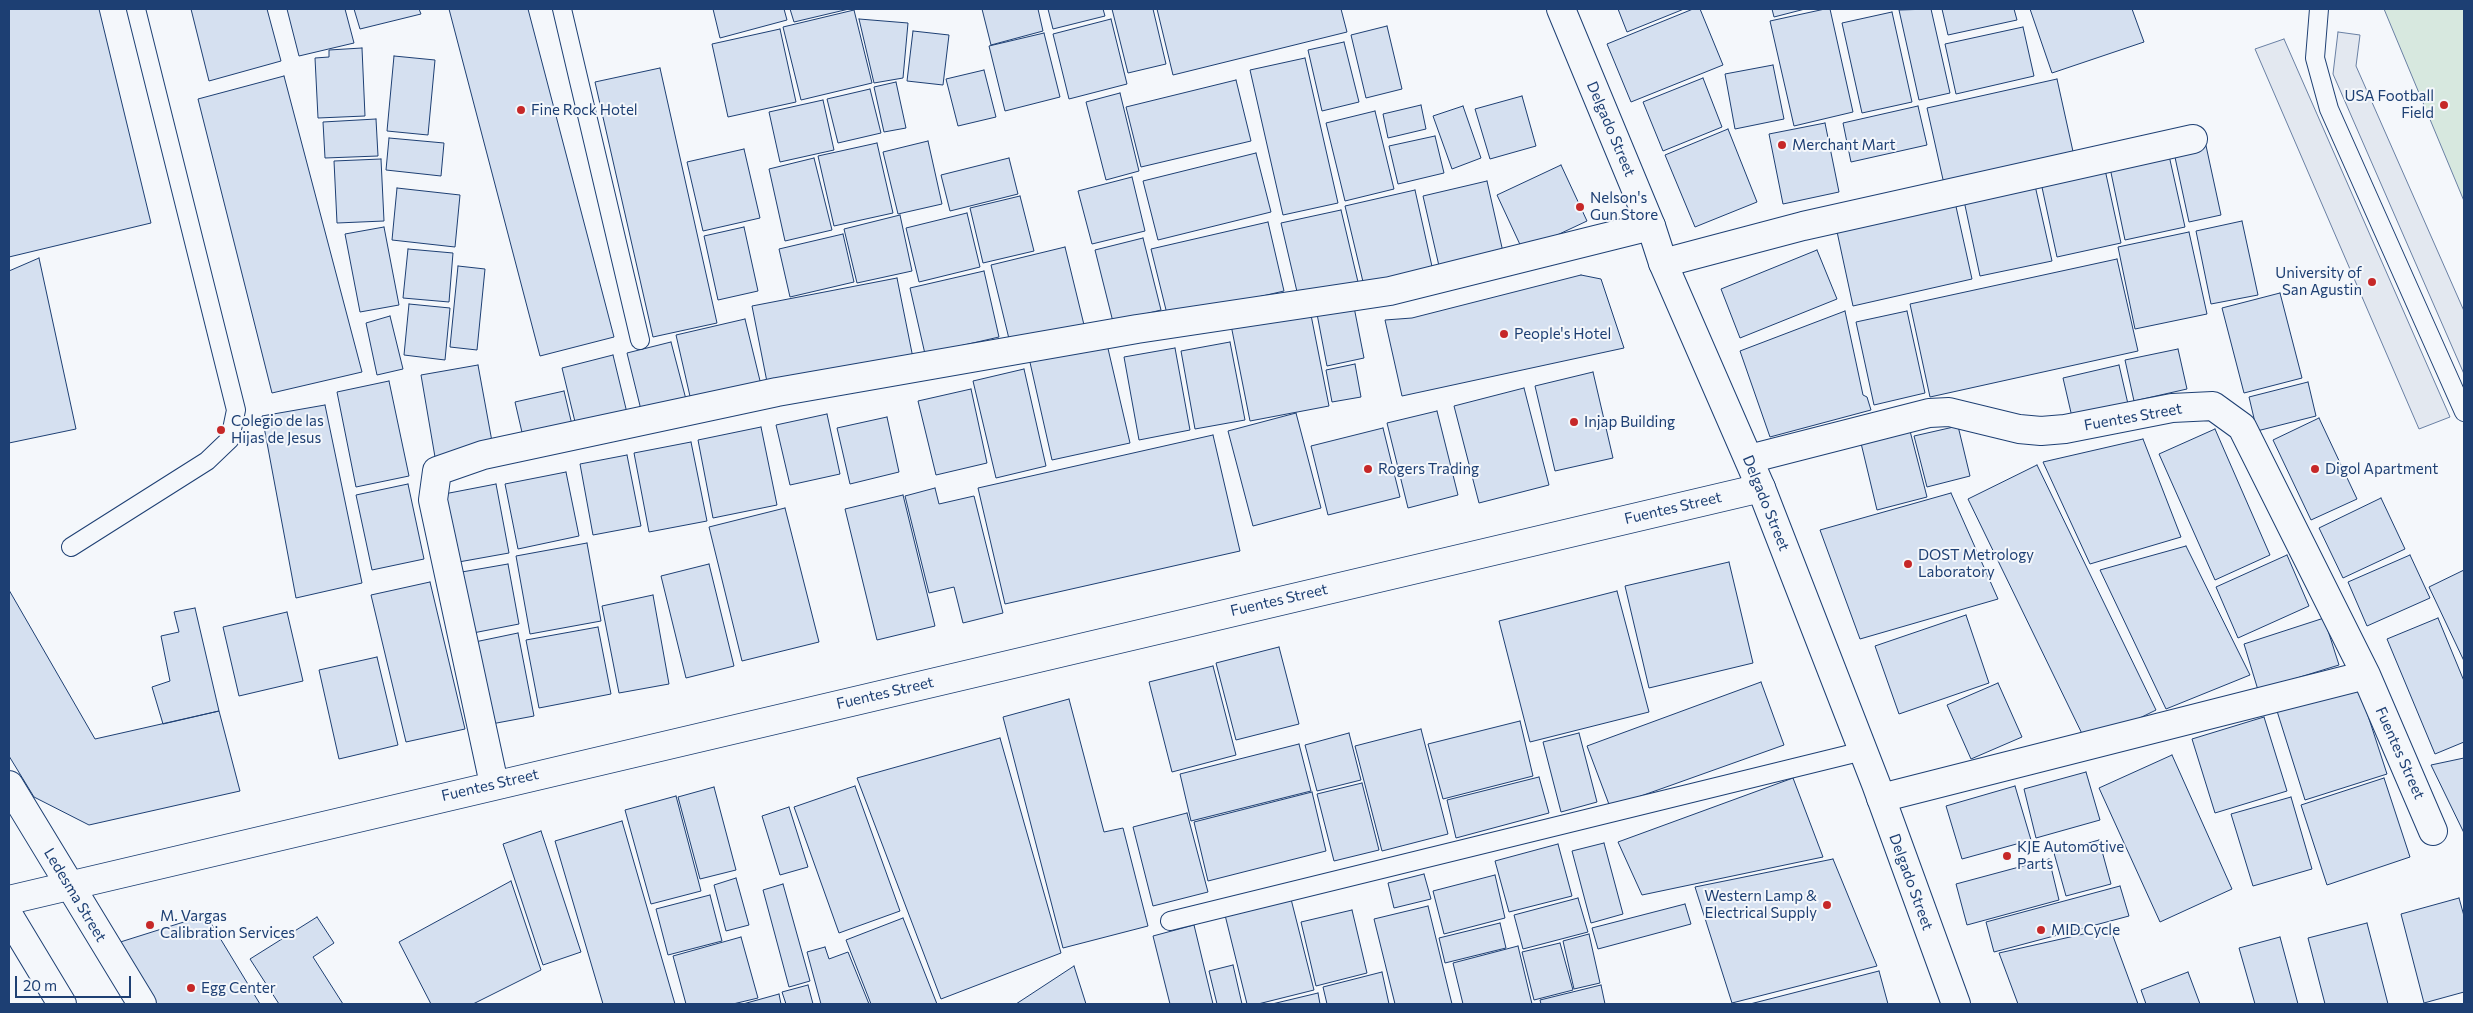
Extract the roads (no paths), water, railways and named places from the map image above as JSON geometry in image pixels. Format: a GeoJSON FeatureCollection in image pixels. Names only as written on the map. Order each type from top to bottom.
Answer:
{"type":"FeatureCollection","features":[{"type":"Feature","properties":{"kind":"street","name":"Delgado Street"},"geometry":{"type":"LineString","coordinates":[[1561,9],[1651,226],[1664,263],[1761,488],[1881,798],[1956,1004]]}},
{"type":"Feature","properties":{"kind":"street"},"geometry":{"type":"LineString","coordinates":[[1664,263],[1804,226],[2193,139]]}},
{"type":"Feature","properties":{"kind":"street"},"geometry":{"type":"LineString","coordinates":[[494,784],[433,500],[437,471],[483,454],[778,392],[1137,329],[1390,291],[1651,226]]}},
{"type":"Feature","properties":{"kind":"street","name":"Fuentes Street"},"geometry":{"type":"LineString","coordinates":[[1749,460],[1929,413],[1949,412],[2019,429],[2041,431],[2065,429],[2172,408],[2213,406],[2242,427],[2366,675],[2434,831]]}},
{"type":"Feature","properties":{"kind":"street","name":"Fuentes Street"},"geometry":{"type":"LineString","coordinates":[[9,900],[494,784],[1761,488]]}},
{"type":"Feature","properties":{"kind":"street"},"geometry":{"type":"LineString","coordinates":[[1881,798],[2366,675]]}},
{"type":"Feature","properties":{"kind":"street","name":"Ledesma Street"},"geometry":{"type":"LineString","coordinates":[[9,785],[142,1004]]}},
{"type":"Feature","properties":{"kind":"street"},"geometry":{"type":"LineString","coordinates":[[9,916],[62,1004]]}},
{"type":"Feature","properties":{"kind":"lane"},"geometry":{"type":"LineString","coordinates":[[71,547],[207,461],[230,439],[236,410],[136,9]]}},
{"type":"Feature","properties":{"kind":"lane"},"geometry":{"type":"LineString","coordinates":[[562,9],[640,340]]}},
{"type":"Feature","properties":{"kind":"lane"},"geometry":{"type":"LineString","coordinates":[[2319,9],[2316,58],[2329,109],[2464,412]]}},
{"type":"Feature","properties":{"kind":"lane"},"geometry":{"type":"LineString","coordinates":[[1170,921],[1863,751]]}},
{"type":"Feature","properties":{"kind":"place","name":"USA Football Field"},"geometry":{"type":"Point","coordinates":[2444,105]}},
{"type":"Feature","properties":{"kind":"place","name":"Fine Rock Hotel"},"geometry":{"type":"Point","coordinates":[521,110]}},
{"type":"Feature","properties":{"kind":"place","name":"Merchant Mart"},"geometry":{"type":"Point","coordinates":[1782,145]}},
{"type":"Feature","properties":{"kind":"place","name":"Nelson's Gun Store"},"geometry":{"type":"Point","coordinates":[1580,207]}},
{"type":"Feature","properties":{"kind":"place","name":"University of San Agustin"},"geometry":{"type":"Point","coordinates":[2372,282]}},
{"type":"Feature","properties":{"kind":"place","name":"People's Hotel"},"geometry":{"type":"Point","coordinates":[1504,334]}},
{"type":"Feature","properties":{"kind":"place","name":"Injap Building"},"geometry":{"type":"Point","coordinates":[1574,422]}},
{"type":"Feature","properties":{"kind":"place","name":"Colegio de las Hijas de Jesus"},"geometry":{"type":"Point","coordinates":[221,430]}},
{"type":"Feature","properties":{"kind":"place","name":"Rogers Trading"},"geometry":{"type":"Point","coordinates":[1368,469]}},
{"type":"Feature","properties":{"kind":"place","name":"Digol Apartment"},"geometry":{"type":"Point","coordinates":[2315,469]}},
{"type":"Feature","properties":{"kind":"place","name":"DOST Metrology Laboratory"},"geometry":{"type":"Point","coordinates":[1908,564]}},
{"type":"Feature","properties":{"kind":"place","name":"KJE Automotive Parts"},"geometry":{"type":"Point","coordinates":[2007,856]}},
{"type":"Feature","properties":{"kind":"place","name":"Western Lamp & Electrical Supply"},"geometry":{"type":"Point","coordinates":[1827,905]}},
{"type":"Feature","properties":{"kind":"place","name":"M. Vargas Calibration Services"},"geometry":{"type":"Point","coordinates":[150,925]}},
{"type":"Feature","properties":{"kind":"place","name":"MID Cycle"},"geometry":{"type":"Point","coordinates":[2041,930]}},
{"type":"Feature","properties":{"kind":"place","name":"Egg Center"},"geometry":{"type":"Point","coordinates":[191,988]}}]}
